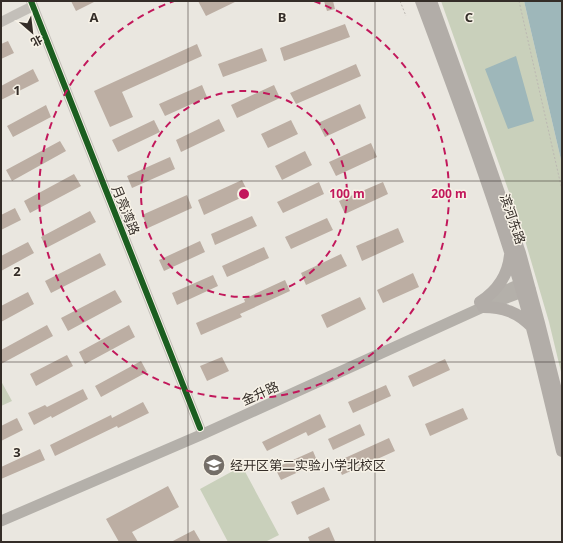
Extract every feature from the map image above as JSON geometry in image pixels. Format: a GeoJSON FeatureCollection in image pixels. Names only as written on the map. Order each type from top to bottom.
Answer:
{"type":"FeatureCollection","features":[{"type":"Feature","properties":{"kind":"main road","name":"滨河东路"},"geometry":{"type":"LineString","coordinates":[[421,1],[461,110],[510,252],[524,286],[562,414]]}},
{"type":"Feature","properties":{"kind":"main road","name":"滨河东路"},"geometry":{"type":"LineString","coordinates":[[430,1],[520,253],[524,286],[532,327],[562,451]]}},
{"type":"Feature","properties":{"kind":"main road"},"geometry":{"type":"LineString","coordinates":[[481,304],[502,281],[509,262],[510,252]]}},
{"type":"Feature","properties":{"kind":"main road","name":"金升路"},"geometry":{"type":"LineString","coordinates":[[1,514],[524,286]]}},
{"type":"Feature","properties":{"kind":"main road"},"geometry":{"type":"LineString","coordinates":[[481,304],[505,309],[520,316],[532,327]]}},
{"type":"Feature","properties":{"kind":"main road","name":"金升路"},"geometry":{"type":"LineString","coordinates":[[1,521],[203,434],[481,304]]}},
{"type":"Feature","properties":{"kind":"street"},"geometry":{"type":"LineString","coordinates":[[1,22],[32,4]]}},
{"type":"Feature","properties":{"kind":"street","name":"月亮湾路"},"geometry":{"type":"LineString","coordinates":[[32,4],[200,428]]}},
{"type":"Feature","properties":{"kind":"path"},"geometry":{"type":"LineString","coordinates":[[400,1],[406,16]]}},
{"type":"Feature","properties":{"kind":"path"},"geometry":{"type":"LineString","coordinates":[[519,1],[562,190]]}},
{"type":"Feature","properties":{"kind":"green space"},"geometry":{"type":"Polygon","coordinates":[[[441,1],[524,1],[562,164],[562,376],[549,322],[519,220],[441,1]]]}},
{"type":"Feature","properties":{"kind":"green space"},"geometry":{"type":"Polygon","coordinates":[[[1,381],[12,401],[1,406],[1,381]]]}},
{"type":"Feature","properties":{"kind":"green space"},"geometry":{"type":"Polygon","coordinates":[[[242,466],[279,535],[265,542],[228,542],[200,489],[242,466]]]}},
{"type":"Feature","properties":{"kind":"water"},"geometry":{"type":"Polygon","coordinates":[[[524,1],[562,1],[562,164],[524,1]]]}},
{"type":"Feature","properties":{"kind":"water"},"geometry":{"type":"Polygon","coordinates":[[[516,56],[534,121],[508,129],[485,69],[516,56]]]}},
{"type":"Feature","properties":{"kind":"building"},"geometry":{"type":"Polygon","coordinates":[[[71,1],[96,1],[76,11],[71,1]]]}},
{"type":"Feature","properties":{"kind":"building"},"geometry":{"type":"Polygon","coordinates":[[[198,1],[237,1],[206,16],[198,1]]]}},
{"type":"Feature","properties":{"kind":"building"},"geometry":{"type":"Polygon","coordinates":[[[324,1],[333,1],[335,9],[327,11],[324,1]]]}},
{"type":"Feature","properties":{"kind":"building"},"geometry":{"type":"Polygon","coordinates":[[[345,24],[350,37],[284,61],[280,48],[345,24]]]}},
{"type":"Feature","properties":{"kind":"building"},"geometry":{"type":"Polygon","coordinates":[[[8,41],[14,53],[1,59],[1,44],[8,41]]]}},
{"type":"Feature","properties":{"kind":"building"},"geometry":{"type":"Polygon","coordinates":[[[197,44],[202,56],[122,92],[133,117],[110,127],[94,91],[197,44]]]}},
{"type":"Feature","properties":{"kind":"building"},"geometry":{"type":"Polygon","coordinates":[[[262,48],[267,61],[223,77],[218,64],[262,48]]]}},
{"type":"Feature","properties":{"kind":"building"},"geometry":{"type":"Polygon","coordinates":[[[356,64],[361,76],[296,104],[290,93],[356,64]]]}},
{"type":"Feature","properties":{"kind":"building"},"geometry":{"type":"Polygon","coordinates":[[[33,69],[39,81],[1,100],[1,86],[33,69]]]}},
{"type":"Feature","properties":{"kind":"building"},"geometry":{"type":"Polygon","coordinates":[[[202,85],[207,97],[165,116],[159,104],[202,85]]]}},
{"type":"Feature","properties":{"kind":"building"},"geometry":{"type":"Polygon","coordinates":[[[274,85],[280,98],[237,118],[231,105],[274,85]]]}},
{"type":"Feature","properties":{"kind":"building"},"geometry":{"type":"Polygon","coordinates":[[[360,104],[366,118],[325,137],[318,123],[360,104]]]}},
{"type":"Feature","properties":{"kind":"building"},"geometry":{"type":"Polygon","coordinates":[[[46,105],[51,117],[13,137],[7,126],[46,105]]]}},
{"type":"Feature","properties":{"kind":"building"},"geometry":{"type":"Polygon","coordinates":[[[219,119],[225,131],[181,152],[176,140],[219,119]]]}},
{"type":"Feature","properties":{"kind":"building"},"geometry":{"type":"Polygon","coordinates":[[[154,120],[160,132],[118,152],[112,140],[154,120]]]}},
{"type":"Feature","properties":{"kind":"building"},"geometry":{"type":"Polygon","coordinates":[[[291,120],[298,134],[268,148],[261,134],[291,120]]]}},
{"type":"Feature","properties":{"kind":"building"},"geometry":{"type":"Polygon","coordinates":[[[60,141],[66,151],[12,181],[6,170],[60,141]]]}},
{"type":"Feature","properties":{"kind":"building"},"geometry":{"type":"Polygon","coordinates":[[[371,143],[377,157],[336,176],[329,162],[371,143]]]}},
{"type":"Feature","properties":{"kind":"building"},"geometry":{"type":"Polygon","coordinates":[[[305,151],[312,165],[282,180],[275,166],[305,151]]]}},
{"type":"Feature","properties":{"kind":"building"},"geometry":{"type":"Polygon","coordinates":[[[170,157],[175,169],[132,188],[127,176],[170,157]]]}},
{"type":"Feature","properties":{"kind":"building"},"geometry":{"type":"Polygon","coordinates":[[[74,174],[81,186],[30,213],[24,201],[74,174]]]}},
{"type":"Feature","properties":{"kind":"building"},"geometry":{"type":"Polygon","coordinates":[[[242,180],[249,194],[204,215],[198,200],[242,180]]]}},
{"type":"Feature","properties":{"kind":"building"},"geometry":{"type":"Polygon","coordinates":[[[319,182],[324,194],[283,213],[277,202],[319,182]]]}},
{"type":"Feature","properties":{"kind":"building"},"geometry":{"type":"Polygon","coordinates":[[[383,182],[388,194],[345,214],[339,201],[383,182]]]}},
{"type":"Feature","properties":{"kind":"building"},"geometry":{"type":"Polygon","coordinates":[[[187,195],[192,208],[148,228],[142,215],[187,195]]]}},
{"type":"Feature","properties":{"kind":"building"},"geometry":{"type":"Polygon","coordinates":[[[15,208],[21,220],[1,230],[1,215],[15,208]]]}},
{"type":"Feature","properties":{"kind":"building"},"geometry":{"type":"Polygon","coordinates":[[[90,211],[96,222],[46,248],[41,237],[90,211]]]}},
{"type":"Feature","properties":{"kind":"building"},"geometry":{"type":"Polygon","coordinates":[[[252,216],[257,226],[215,245],[211,234],[252,216]]]}},
{"type":"Feature","properties":{"kind":"building"},"geometry":{"type":"Polygon","coordinates":[[[327,218],[333,230],[291,249],[285,237],[327,218]]]}},
{"type":"Feature","properties":{"kind":"building"},"geometry":{"type":"Polygon","coordinates":[[[398,228],[404,242],[362,261],[356,246],[398,228]]]}},
{"type":"Feature","properties":{"kind":"building"},"geometry":{"type":"Polygon","coordinates":[[[200,241],[205,252],[164,271],[159,260],[200,241]]]}},
{"type":"Feature","properties":{"kind":"building"},"geometry":{"type":"Polygon","coordinates":[[[28,242],[34,253],[1,271],[1,256],[28,242]]]}},
{"type":"Feature","properties":{"kind":"building"},"geometry":{"type":"Polygon","coordinates":[[[264,247],[269,258],[227,277],[222,266],[264,247]]]}},
{"type":"Feature","properties":{"kind":"building"},"geometry":{"type":"Polygon","coordinates":[[[100,253],[106,265],[51,293],[45,281],[100,253]]]}},
{"type":"Feature","properties":{"kind":"building"},"geometry":{"type":"Polygon","coordinates":[[[341,254],[347,266],[306,285],[301,273],[341,254]]]}},
{"type":"Feature","properties":{"kind":"building"},"geometry":{"type":"Polygon","coordinates":[[[413,273],[419,287],[383,303],[377,290],[413,273]]]}},
{"type":"Feature","properties":{"kind":"building"},"geometry":{"type":"Polygon","coordinates":[[[213,275],[218,286],[177,305],[172,293],[213,275]]]}},
{"type":"Feature","properties":{"kind":"building"},"geometry":{"type":"Polygon","coordinates":[[[285,280],[290,291],[240,314],[242,317],[201,335],[196,323],[245,302],[244,299],[285,280]]]}},
{"type":"Feature","properties":{"kind":"building"},"geometry":{"type":"Polygon","coordinates":[[[115,290],[122,302],[68,331],[61,318],[115,290]]]}},
{"type":"Feature","properties":{"kind":"building"},"geometry":{"type":"Polygon","coordinates":[[[28,292],[34,304],[1,322],[1,306],[28,292]]]}},
{"type":"Feature","properties":{"kind":"building"},"geometry":{"type":"Polygon","coordinates":[[[360,297],[366,309],[327,328],[321,315],[360,297]]]}},
{"type":"Feature","properties":{"kind":"building"},"geometry":{"type":"Polygon","coordinates":[[[47,325],[53,336],[1,364],[1,350],[47,325]]]}},
{"type":"Feature","properties":{"kind":"building"},"geometry":{"type":"Polygon","coordinates":[[[129,325],[135,337],[85,364],[79,352],[129,325]]]}},
{"type":"Feature","properties":{"kind":"building"},"geometry":{"type":"Polygon","coordinates":[[[67,355],[73,366],[36,386],[30,374],[67,355]]]}},
{"type":"Feature","properties":{"kind":"building"},"geometry":{"type":"Polygon","coordinates":[[[222,357],[229,371],[207,381],[200,366],[222,357]]]}},
{"type":"Feature","properties":{"kind":"building"},"geometry":{"type":"Polygon","coordinates":[[[445,359],[450,370],[413,387],[408,376],[445,359]]]}},
{"type":"Feature","properties":{"kind":"building"},"geometry":{"type":"Polygon","coordinates":[[[141,361],[147,372],[101,397],[95,386],[141,361]]]}},
{"type":"Feature","properties":{"kind":"building"},"geometry":{"type":"Polygon","coordinates":[[[386,385],[391,396],[353,413],[348,402],[386,385]]]}},
{"type":"Feature","properties":{"kind":"building"},"geometry":{"type":"Polygon","coordinates":[[[83,389],[88,399],[52,418],[51,416],[34,425],[28,413],[45,405],[47,407],[83,389]]]}},
{"type":"Feature","properties":{"kind":"building"},"geometry":{"type":"Polygon","coordinates":[[[143,402],[149,413],[118,428],[117,426],[55,456],[50,445],[111,415],[112,418],[143,402]]]}},
{"type":"Feature","properties":{"kind":"building"},"geometry":{"type":"Polygon","coordinates":[[[463,408],[468,419],[430,436],[425,424],[463,408]]]}},
{"type":"Feature","properties":{"kind":"building"},"geometry":{"type":"Polygon","coordinates":[[[320,414],[326,427],[308,436],[306,432],[267,451],[262,442],[320,414]]]}},
{"type":"Feature","properties":{"kind":"building"},"geometry":{"type":"Polygon","coordinates":[[[17,418],[23,430],[1,441],[1,426],[17,418]]]}},
{"type":"Feature","properties":{"kind":"building"},"geometry":{"type":"Polygon","coordinates":[[[360,424],[365,435],[333,450],[328,439],[360,424]]]}},
{"type":"Feature","properties":{"kind":"building"},"geometry":{"type":"Polygon","coordinates":[[[389,438],[395,451],[342,475],[336,462],[389,438]]]}},
{"type":"Feature","properties":{"kind":"building"},"geometry":{"type":"Polygon","coordinates":[[[40,449],[45,460],[1,479],[1,467],[40,449]]]}},
{"type":"Feature","properties":{"kind":"building"},"geometry":{"type":"Polygon","coordinates":[[[313,451],[318,463],[281,480],[275,468],[313,451]]]}},
{"type":"Feature","properties":{"kind":"building"},"geometry":{"type":"Polygon","coordinates":[[[168,486],[179,507],[132,532],[138,542],[119,542],[106,519],[168,486]]]}},
{"type":"Feature","properties":{"kind":"building"},"geometry":{"type":"Polygon","coordinates":[[[324,487],[330,500],[297,515],[291,502],[324,487]]]}},
{"type":"Feature","properties":{"kind":"building"},"geometry":{"type":"Polygon","coordinates":[[[329,527],[335,541],[310,542],[308,537],[329,527]]]}},
{"type":"Feature","properties":{"kind":"building"},"geometry":{"type":"Polygon","coordinates":[[[194,530],[201,542],[171,542],[194,530]]]}},
{"type":"Feature","properties":{"kind":"cycle path"},"geometry":{"type":"LineString","coordinates":[[31,1],[200,428]]}},
{"type":"Feature","properties":{"kind":"place","name":"经开区第二实验小学北校区"},"geometry":{"type":"Point","coordinates":[214,465]}}]}
